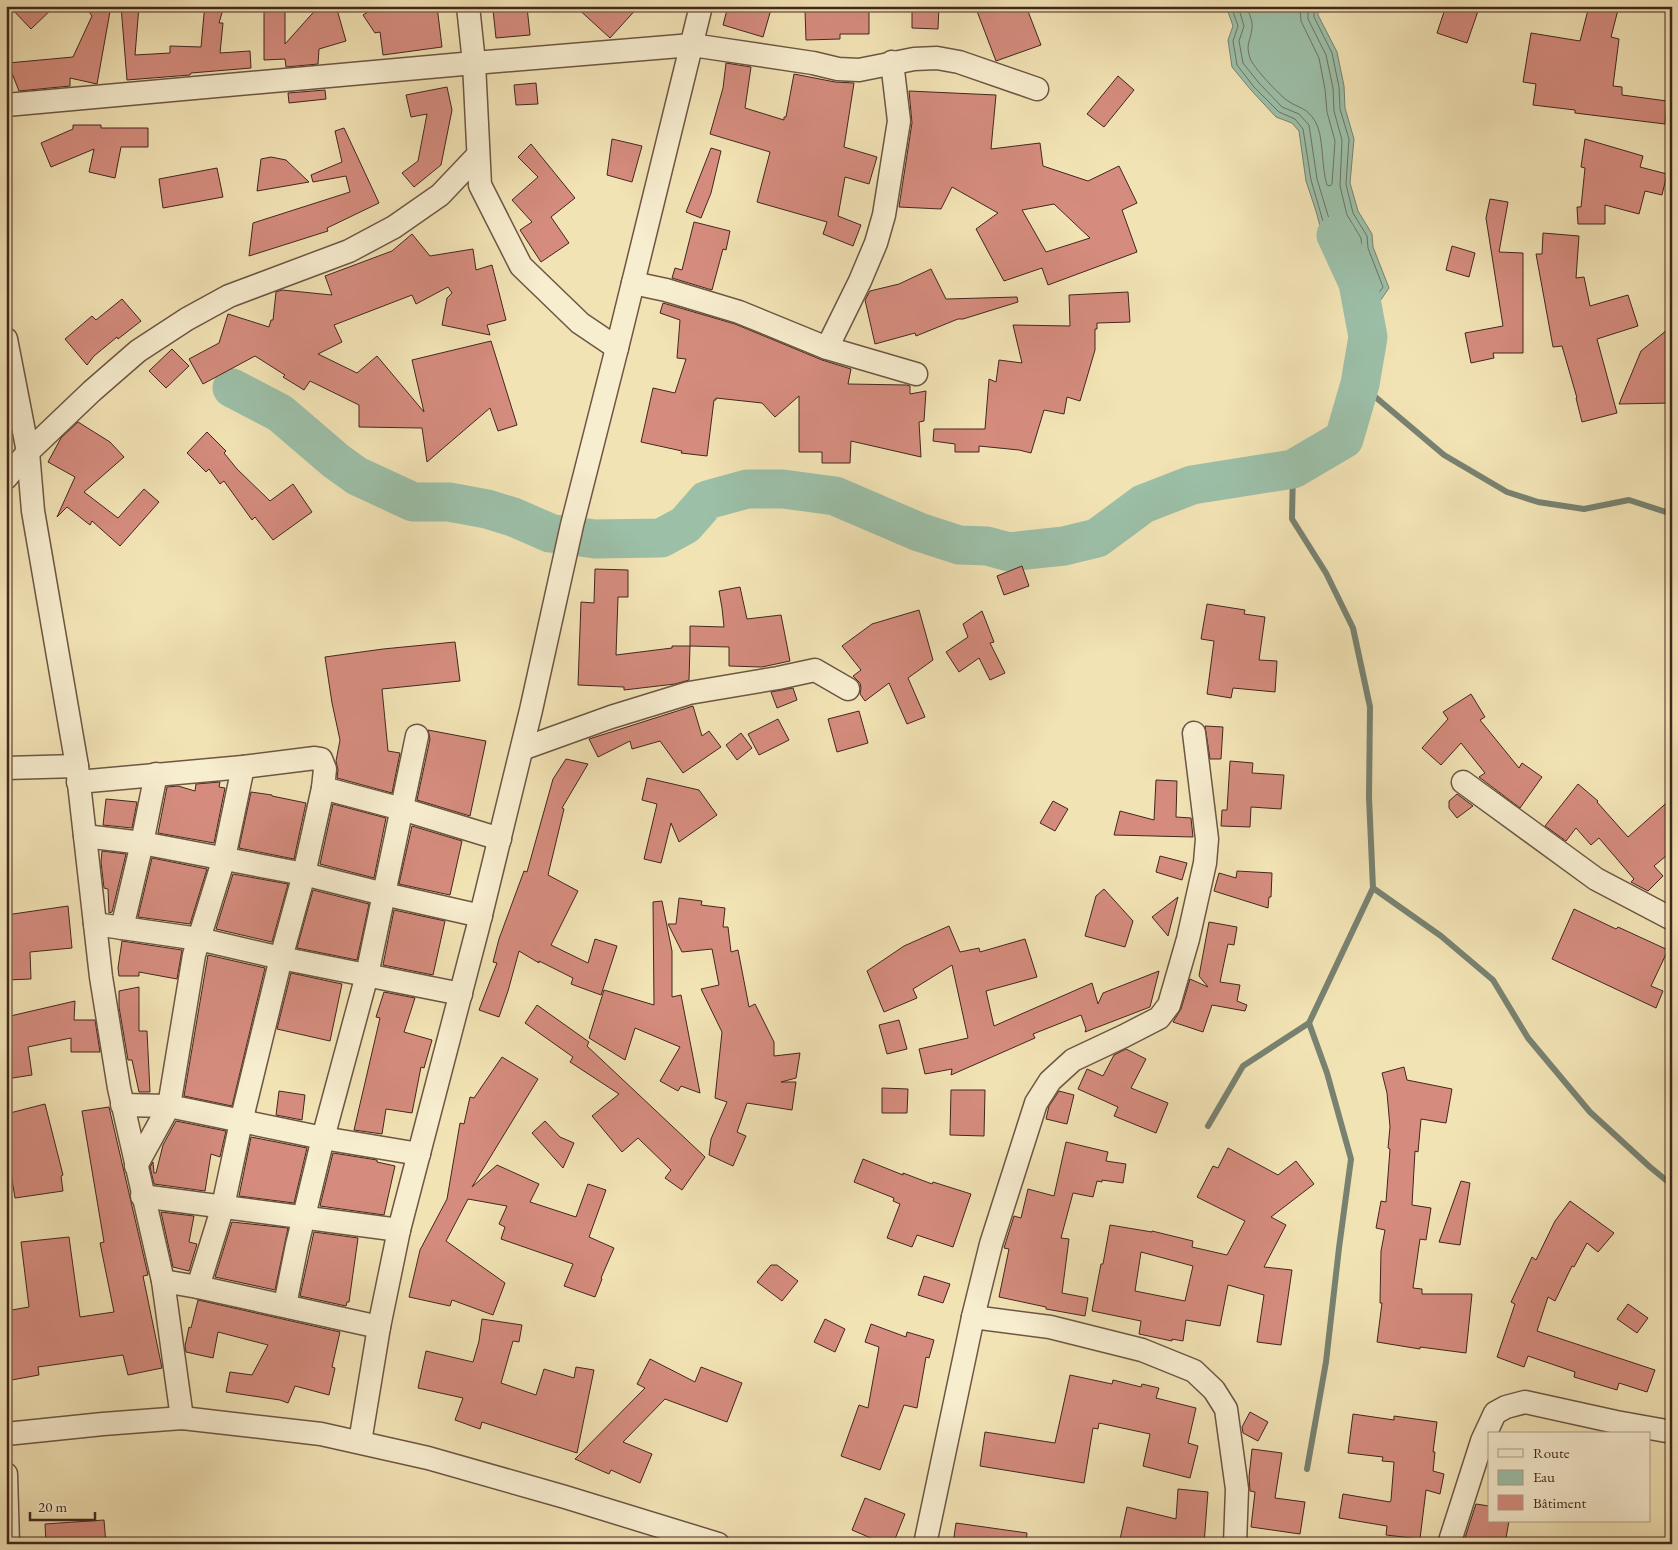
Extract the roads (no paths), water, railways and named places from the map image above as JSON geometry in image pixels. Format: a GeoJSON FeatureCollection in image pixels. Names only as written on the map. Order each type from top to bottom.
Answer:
{"type":"FeatureCollection","features":[{"type":"Feature","properties":{"kind":"street"},"geometry":{"type":"LineString","coordinates":[[468,6],[474,63],[480,185],[521,266],[580,323],[618,348]]}},
{"type":"Feature","properties":{"kind":"street"},"geometry":{"type":"LineString","coordinates":[[360,1442],[378,1327],[399,1230],[500,839],[572,525],[618,348],[701,6]]}},
{"type":"Feature","properties":{"kind":"street"},"geometry":{"type":"LineString","coordinates":[[6,105],[692,45],[813,63],[838,69],[859,70],[892,62],[937,58],[960,62],[1037,89]]}},
{"type":"Feature","properties":{"kind":"street"},"geometry":{"type":"LineString","coordinates":[[827,348],[876,243],[884,215],[899,121],[892,62]]}},
{"type":"Feature","properties":{"kind":"street"},"geometry":{"type":"LineString","coordinates":[[6,478],[28,452],[92,391],[138,351],[187,319],[229,296],[349,251],[394,227],[440,195],[478,155]]}},
{"type":"Feature","properties":{"kind":"street"},"geometry":{"type":"LineString","coordinates":[[633,284],[666,290],[739,312],[827,348],[916,374]]}},
{"type":"Feature","properties":{"kind":"street"},"geometry":{"type":"LineString","coordinates":[[6,340],[28,452],[33,511],[77,774],[101,977],[122,1105],[163,1281],[182,1418]]}},
{"type":"Feature","properties":{"kind":"street"},"geometry":{"type":"LineString","coordinates":[[522,749],[660,702],[722,686],[778,678],[814,670],[848,689]]}},
{"type":"Feature","properties":{"kind":"street"},"geometry":{"type":"LineString","coordinates":[[925,1544],[973,1317],[992,1244],[1036,1103],[1050,1081],[1073,1060],[1159,1018],[1169,1005],[1188,939],[1205,863],[1207,839],[1194,733]]}},
{"type":"Feature","properties":{"kind":"street"},"geometry":{"type":"LineString","coordinates":[[284,1305],[323,1138],[366,974],[417,736]]}},
{"type":"Feature","properties":{"kind":"street"},"geometry":{"type":"LineString","coordinates":[[6,768],[77,774],[156,774],[321,758],[326,769],[304,874],[281,958],[241,1122],[223,1206],[198,1286]]}},
{"type":"Feature","properties":{"kind":"street"},"geometry":{"type":"LineString","coordinates":[[136,1166],[169,1106],[194,955],[224,858],[243,767]]}},
{"type":"Feature","properties":{"kind":"street"},"geometry":{"type":"LineString","coordinates":[[122,928],[156,774]]}},
{"type":"Feature","properties":{"kind":"street"},"geometry":{"type":"LineString","coordinates":[[1463,782],[1596,879],[1672,919]]}},
{"type":"Feature","properties":{"kind":"street"},"geometry":{"type":"LineString","coordinates":[[323,788],[402,809],[500,839]]}},
{"type":"Feature","properties":{"kind":"street"},"geometry":{"type":"LineString","coordinates":[[84,836],[142,843],[304,874],[481,916]]}},
{"type":"Feature","properties":{"kind":"street"},"geometry":{"type":"LineString","coordinates":[[94,924],[199,939],[281,958],[461,994]]}},
{"type":"Feature","properties":{"kind":"street"},"geometry":{"type":"LineString","coordinates":[[122,1105],[169,1106],[323,1138],[419,1154]]}},
{"type":"Feature","properties":{"kind":"street"},"geometry":{"type":"LineString","coordinates":[[142,1196],[399,1230]]}},
{"type":"Feature","properties":{"kind":"street"},"geometry":{"type":"LineString","coordinates":[[163,1281],[198,1286],[378,1327]]}},
{"type":"Feature","properties":{"kind":"street"},"geometry":{"type":"LineString","coordinates":[[973,1317],[1059,1329],[1142,1350],[1194,1371],[1214,1390],[1226,1409],[1237,1488],[1235,1544]]}},
{"type":"Feature","properties":{"kind":"street"},"geometry":{"type":"LineString","coordinates":[[1449,1544],[1482,1441],[1495,1413],[1506,1407],[1525,1402],[1672,1432]]}},
{"type":"Feature","properties":{"kind":"street"},"geometry":{"type":"LineString","coordinates":[[6,1434],[182,1418],[312,1433],[360,1442],[446,1463],[718,1544]]}},
{"type":"Feature","properties":{"kind":"street"},"geometry":{"type":"LineString","coordinates":[[6,1474],[8,1544]]}},
{"type":"Feature","properties":{"kind":"water"},"geometry":{"type":"Polygon","coordinates":[[[1226,6],[1319,6],[1318,15],[1337,52],[1344,86],[1345,108],[1354,139],[1350,183],[1358,211],[1372,234],[1373,247],[1389,288],[1380,301],[1370,303],[1358,283],[1338,262],[1323,237],[1306,181],[1299,131],[1292,123],[1276,117],[1232,67],[1228,40],[1233,26],[1226,6]]]}},
{"type":"Feature","properties":{"kind":"waterway"},"geometry":{"type":"LineString","coordinates":[[232,388],[280,413],[336,461],[357,476],[413,502],[449,502],[487,509],[513,517],[550,533],[595,539],[661,538],[685,525],[707,500],[747,489],[783,489],[835,496],[919,532],[959,545],[987,546],[1009,552],[1064,546],[1097,538],[1143,504],[1192,485],[1293,469],[1344,439],[1360,384],[1368,337],[1358,283],[1336,235]]}},
{"type":"Feature","properties":{"kind":"waterway"},"geometry":{"type":"LineString","coordinates":[[1360,384],[1444,455],[1507,492],[1538,502],[1584,509],[1629,500],[1672,514]]}},
{"type":"Feature","properties":{"kind":"waterway"},"geometry":{"type":"LineString","coordinates":[[1293,469],[1292,519],[1326,573],[1353,628],[1370,707],[1369,797],[1373,888],[1441,936],[1493,980],[1528,1038],[1590,1112],[1672,1185]]}},
{"type":"Feature","properties":{"kind":"waterway"},"geometry":{"type":"LineString","coordinates":[[1307,1469],[1326,1362],[1351,1159],[1327,1073],[1309,1023],[1373,888]]}},
{"type":"Feature","properties":{"kind":"waterway"},"geometry":{"type":"LineString","coordinates":[[1208,1126],[1243,1066],[1309,1023]]}}]}
